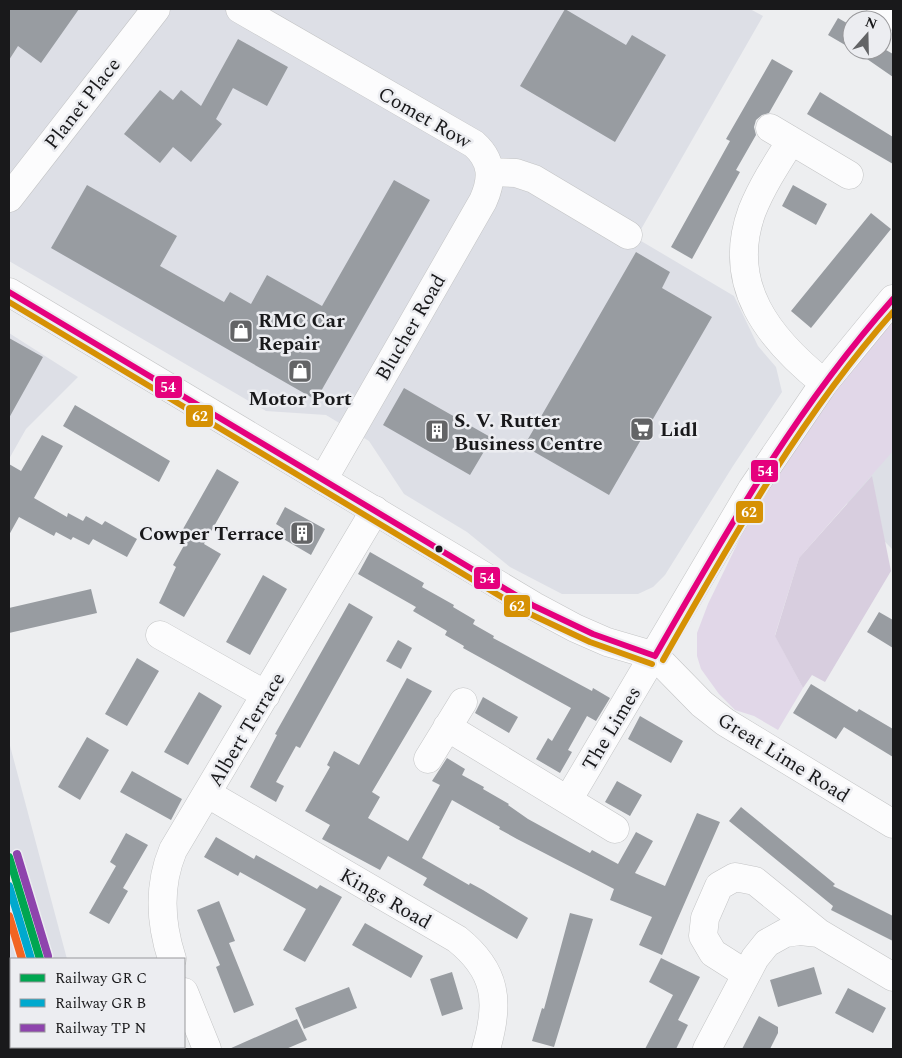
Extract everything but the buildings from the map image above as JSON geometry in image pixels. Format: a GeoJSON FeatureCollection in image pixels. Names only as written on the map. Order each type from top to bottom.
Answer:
{"type":"FeatureCollection","features":[{"type":"Feature","properties":{"kind":"street","name":"Planet Place"},"geometry":{"type":"LineString","coordinates":[[9,198],[156,9]]}},
{"type":"Feature","properties":{"kind":"street","name":"Comet Row"},"geometry":{"type":"LineString","coordinates":[[240,9],[474,144],[486,157],[490,172]]}},
{"type":"Feature","properties":{"kind":"street"},"geometry":{"type":"LineString","coordinates":[[881,9],[893,16]]}},
{"type":"Feature","properties":{"kind":"street"},"geometry":{"type":"LineString","coordinates":[[824,383],[805,368],[772,333],[757,310],[747,286],[745,246],[752,211],[780,135],[849,174]]}},
{"type":"Feature","properties":{"kind":"street"},"geometry":{"type":"LineString","coordinates":[[490,172],[516,173],[530,177],[628,235]]}},
{"type":"Feature","properties":{"kind":"street","name":"Blucher Road"},"geometry":{"type":"LineString","coordinates":[[323,480],[483,201],[488,191],[490,172]]}},
{"type":"Feature","properties":{"kind":"street","name":"Great Lime Road"},"geometry":{"type":"LineString","coordinates":[[9,292],[575,628],[607,642],[655,656],[702,704],[725,722],[893,824]]}},
{"type":"Feature","properties":{"kind":"street","name":"The Limes"},"geometry":{"type":"LineString","coordinates":[[568,800],[655,656],[752,489],[824,383],[893,299]]}},
{"type":"Feature","properties":{"kind":"street","name":"Albert Terrace"},"geometry":{"type":"LineString","coordinates":[[172,958],[161,906],[163,881],[174,850],[375,510]]}},
{"type":"Feature","properties":{"kind":"street"},"geometry":{"type":"LineString","coordinates":[[160,635],[266,695]]}},
{"type":"Feature","properties":{"kind":"street"},"geometry":{"type":"LineString","coordinates":[[428,759],[463,702]]}},
{"type":"Feature","properties":{"kind":"street"},"geometry":{"type":"LineString","coordinates":[[448,727],[615,829]]}},
{"type":"Feature","properties":{"kind":"street","name":"Kings Road"},"geometry":{"type":"LineString","coordinates":[[208,794],[457,939],[470,950],[482,964],[493,988],[495,1008],[493,1027],[486,1049]]}},
{"type":"Feature","properties":{"kind":"street"},"geometry":{"type":"LineString","coordinates":[[746,974],[713,953],[703,936],[705,918],[719,886],[735,877],[754,881],[819,932],[893,977]]}},
{"type":"Feature","properties":{"kind":"street"},"geometry":{"type":"LineString","coordinates":[[707,1049],[755,958],[767,943],[785,933],[800,931],[819,932]]}},
{"type":"Feature","properties":{"kind":"street"},"geometry":{"type":"LineString","coordinates":[[185,994],[207,1049]]}},
{"type":"Feature","properties":{"kind":"shaded area"},"geometry":{"type":"Polygon","coordinates":[[[9,9],[750,9],[763,16],[636,238],[734,296],[758,346],[776,367],[782,392],[665,575],[653,587],[638,594],[562,594],[510,567],[467,532],[404,494],[369,441],[326,415],[266,411],[9,261],[9,9]]]}},
{"type":"Feature","properties":{"kind":"shaded area"},"geometry":{"type":"Polygon","coordinates":[[[893,322],[893,451],[799,558],[775,635],[803,688],[778,730],[754,716],[735,710],[719,694],[701,669],[697,656],[697,633],[708,604],[762,493],[848,372],[893,322]]]}},
{"type":"Feature","properties":{"kind":"shaded area"},"geometry":{"type":"Polygon","coordinates":[[[9,333],[78,377],[26,429],[9,459],[9,333]]]}},
{"type":"Feature","properties":{"kind":"shaded area"},"geometry":{"type":"Polygon","coordinates":[[[893,408],[893,550],[829,485],[893,408]]]}},
{"type":"Feature","properties":{"kind":"shaded area"},"geometry":{"type":"Polygon","coordinates":[[[872,476],[891,571],[825,682],[812,675],[803,688],[775,636],[799,558],[872,476]]]}},
{"type":"Feature","properties":{"kind":"shaded area"},"geometry":{"type":"Polygon","coordinates":[[[9,742],[67,958],[10,958],[9,983],[9,742]]]}},
{"type":"Feature","properties":{"kind":"shaded area"},"geometry":{"type":"Polygon","coordinates":[[[14,1048],[99,1048],[99,1049],[14,1048]]]}},
{"type":"Feature","properties":{"kind":"transit line","name":"54"},"geometry":{"type":"LineString","coordinates":[[9,292],[534,606],[593,634],[655,656]]}},
{"type":"Feature","properties":{"kind":"transit line","name":"54"},"geometry":{"type":"LineString","coordinates":[[655,656],[709,562],[794,427],[825,383],[893,299]]}},
{"type":"Feature","properties":{"kind":"transit line","name":"62"},"geometry":{"type":"LineString","coordinates":[[9,302],[530,614],[590,642],[652,664]]}},
{"type":"Feature","properties":{"kind":"transit line","name":"62"},"geometry":{"type":"LineString","coordinates":[[663,660],[742,524],[798,436],[859,352],[893,312]]}},
{"type":"Feature","properties":{"kind":"transit line"},"geometry":{"type":"LineString","coordinates":[[17,854],[48,956]]}},
{"type":"Feature","properties":{"kind":"transit line"},"geometry":{"type":"LineString","coordinates":[[9,857],[40,958]]}},
{"type":"Feature","properties":{"kind":"transit line"},"geometry":{"type":"LineString","coordinates":[[9,886],[31,958]]}},
{"type":"Feature","properties":{"kind":"transit line"},"geometry":{"type":"LineString","coordinates":[[9,916],[22,958]]}},
{"type":"Feature","properties":{"kind":"place","name":"RMC Car Repair"},"geometry":{"type":"Point","coordinates":[241,331]}},
{"type":"Feature","properties":{"kind":"place","name":"Motor Port"},"geometry":{"type":"Point","coordinates":[300,371]}},
{"type":"Feature","properties":{"kind":"place","name":"Lidl"},"geometry":{"type":"Point","coordinates":[642,429]}},
{"type":"Feature","properties":{"kind":"place","name":"S. V. Rutter Business Centre"},"geometry":{"type":"Point","coordinates":[437,431]}},
{"type":"Feature","properties":{"kind":"place","name":"Cowper Terrace"},"geometry":{"type":"Point","coordinates":[302,533]}}]}
